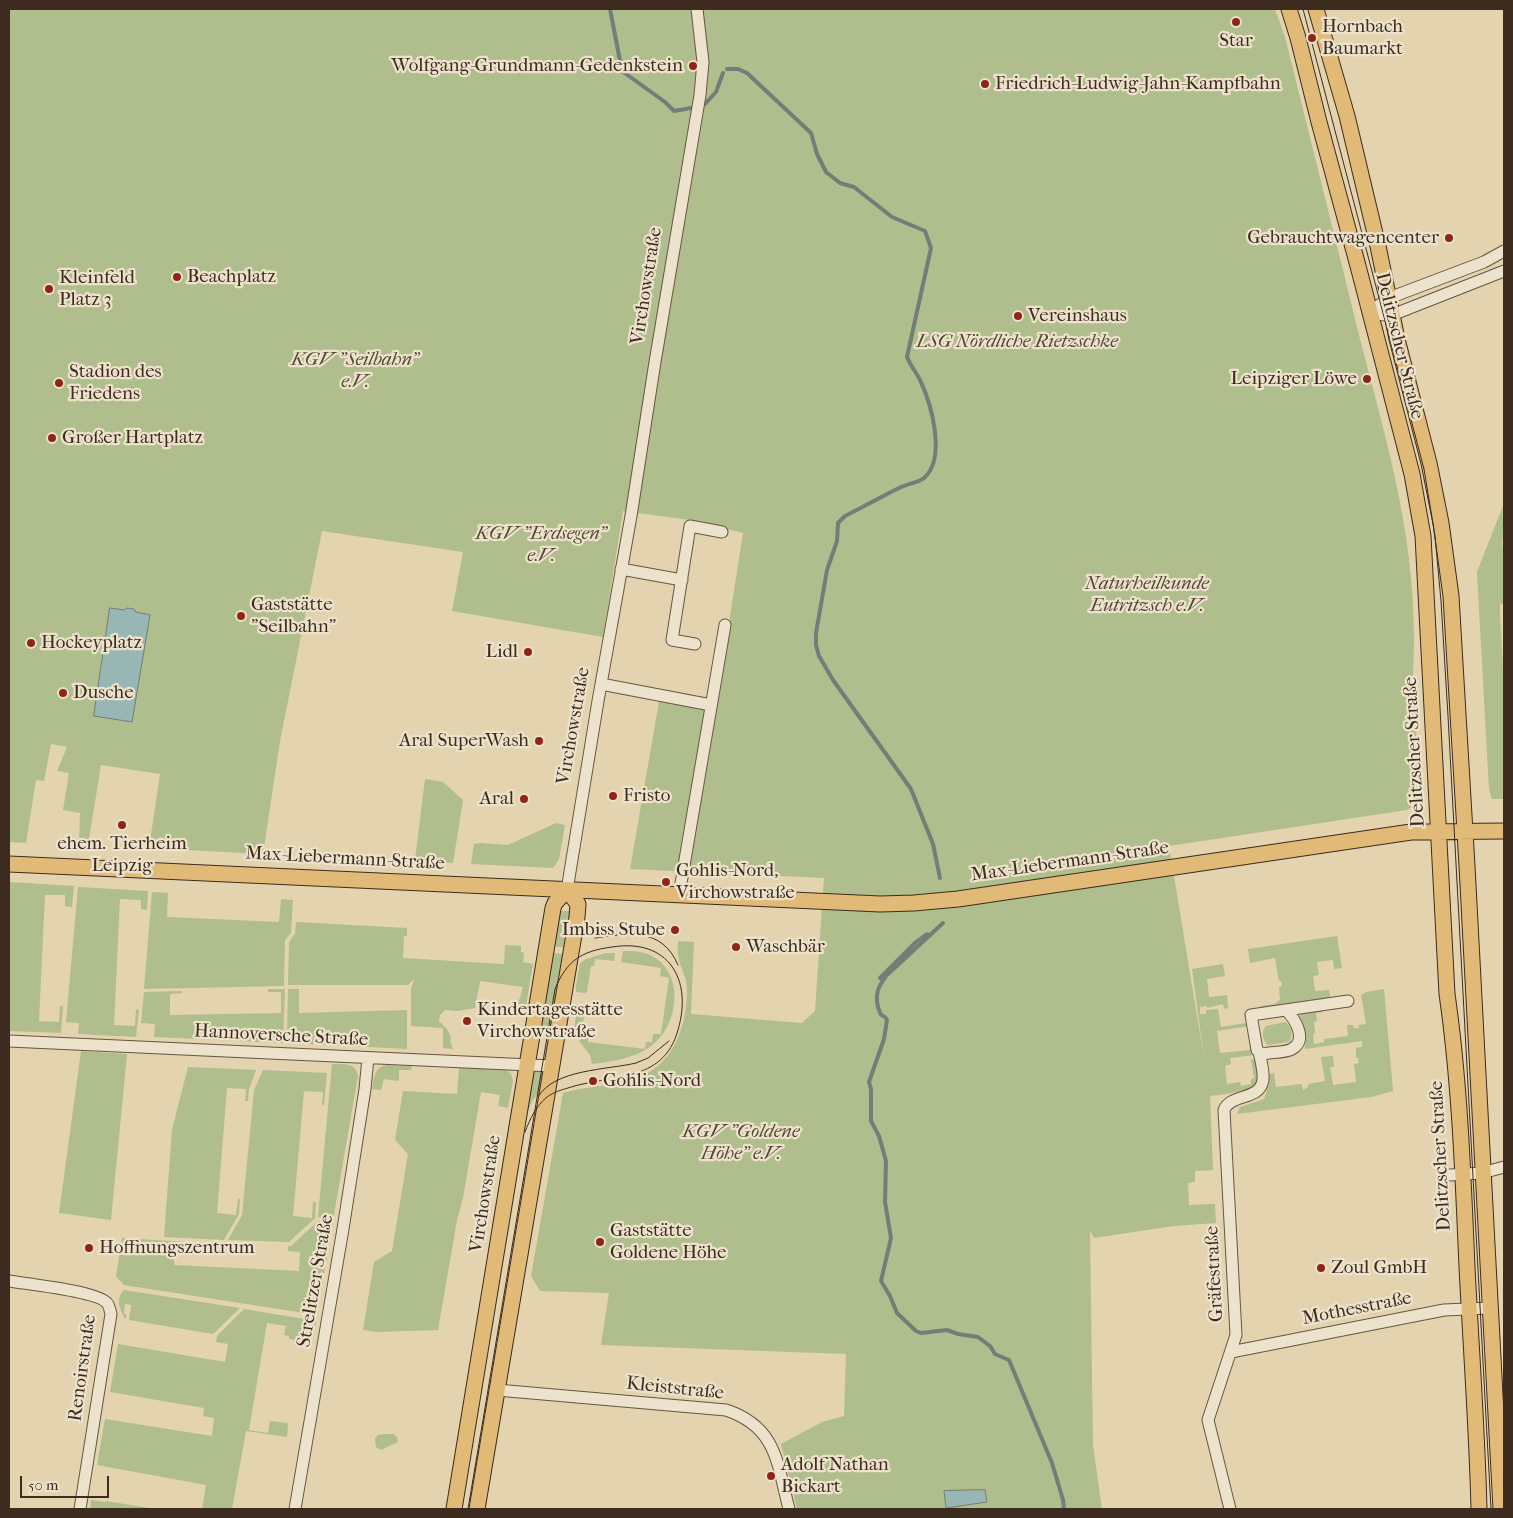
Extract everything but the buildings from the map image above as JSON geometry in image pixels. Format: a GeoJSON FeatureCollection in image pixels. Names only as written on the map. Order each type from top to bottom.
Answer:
{"type":"FeatureCollection","features":[{"type":"Feature","properties":{"kind":"main road","name":"Delitzscher Straße"},"geometry":{"type":"LineString","coordinates":[[1289,9],[1412,474],[1423,536],[1447,994],[1456,1062],[1456,1175],[1470,1309],[1479,1509]]}},
{"type":"Feature","properties":{"kind":"main road","name":"Delitzscher Straße"},"geometry":{"type":"LineString","coordinates":[[1316,9],[1347,116],[1390,298],[1392,314],[1429,463],[1441,523],[1451,596],[1501,1509]]}},
{"type":"Feature","properties":{"kind":"main road","name":"Max-Liebermann-Straße"},"geometry":{"type":"LineString","coordinates":[[9,864],[880,904],[914,904],[1412,832],[1504,831]]}},
{"type":"Feature","properties":{"kind":"main road","name":"Virchowstraße"},"geometry":{"type":"LineString","coordinates":[[454,1509],[553,908],[567,890]]}},
{"type":"Feature","properties":{"kind":"main road"},"geometry":{"type":"LineString","coordinates":[[477,1509],[578,909],[578,904],[567,890]]}},
{"type":"Feature","properties":{"kind":"street","name":"Virchowstraße"},"geometry":{"type":"LineString","coordinates":[[567,890],[700,95],[703,62],[697,9]]}},
{"type":"Feature","properties":{"kind":"street"},"geometry":{"type":"LineString","coordinates":[[1370,312],[1390,298],[1484,262],[1504,251]]}},
{"type":"Feature","properties":{"kind":"street"},"geometry":{"type":"LineString","coordinates":[[1370,312],[1384,315],[1392,314],[1504,271]]}},
{"type":"Feature","properties":{"kind":"street"},"geometry":{"type":"LineString","coordinates":[[695,644],[672,640],[690,526],[722,532]]}},
{"type":"Feature","properties":{"kind":"street"},"geometry":{"type":"LineString","coordinates":[[621,569],[682,580]]}},
{"type":"Feature","properties":{"kind":"street"},"geometry":{"type":"LineString","coordinates":[[679,895],[725,625]]}},
{"type":"Feature","properties":{"kind":"street"},"geometry":{"type":"LineString","coordinates":[[601,684],[711,705]]}},
{"type":"Feature","properties":{"kind":"street","name":"Gräfestraße"},"geometry":{"type":"LineString","coordinates":[[1230,1509],[1208,1420],[1236,1336],[1224,1110],[1231,1101],[1259,1090],[1263,1080],[1260,1052],[1257,1050],[1251,1015],[1348,1001]]}},
{"type":"Feature","properties":{"kind":"street"},"geometry":{"type":"LineString","coordinates":[[1260,1052],[1263,1054],[1291,1049],[1298,1044],[1300,1036],[1296,1021],[1286,1010]]}},
{"type":"Feature","properties":{"kind":"street","name":"Hannoversche Straße"},"geometry":{"type":"LineString","coordinates":[[9,1041],[552,1066]]}},
{"type":"Feature","properties":{"kind":"street","name":"Strelitzer Straße"},"geometry":{"type":"LineString","coordinates":[[295,1509],[342,1237],[368,1058]]}},
{"type":"Feature","properties":{"kind":"street"},"geometry":{"type":"LineString","coordinates":[[1456,1175],[1482,1173],[1504,1167]]}},
{"type":"Feature","properties":{"kind":"street","name":"Renoirstraße"},"geometry":{"type":"LineString","coordinates":[[9,1281],[100,1298],[107,1303],[111,1314],[80,1509]]}},
{"type":"Feature","properties":{"kind":"street","name":"Mothesstraße"},"geometry":{"type":"LineString","coordinates":[[1231,1352],[1444,1310],[1490,1308]]}},
{"type":"Feature","properties":{"kind":"street","name":"Kleiststraße"},"geometry":{"type":"LineString","coordinates":[[497,1390],[726,1410],[743,1416],[757,1426],[768,1440],[775,1456],[789,1509]]}},
{"type":"Feature","properties":{"kind":"green space","name":"LSG Nördliche Rietzschke"},"geometry":{"type":"Polygon","coordinates":[[[9,9],[1275,9],[1285,37],[1386,438],[1402,512],[1413,601],[1413,710],[1419,755],[1420,782],[1414,804],[1407,810],[1169,846],[1204,1058],[1192,969],[1223,964],[1225,976],[1207,979],[1209,997],[1227,995],[1228,1008],[1224,1009],[1223,1004],[1207,1008],[1207,1006],[1200,1007],[1200,1014],[1206,1014],[1206,1010],[1218,1009],[1221,1027],[1246,1023],[1246,1011],[1248,1009],[1250,1026],[1217,1031],[1220,1053],[1250,1050],[1249,1039],[1252,1038],[1255,1055],[1230,1058],[1231,1064],[1225,1066],[1227,1084],[1240,1082],[1241,1086],[1251,1084],[1251,1079],[1254,1078],[1251,1059],[1256,1060],[1258,1077],[1255,1084],[1250,1088],[1210,1096],[1213,1170],[1195,1171],[1195,1182],[1188,1183],[1189,1205],[1215,1204],[1216,1223],[1174,1226],[1094,1238],[1090,1231],[1093,1445],[1102,1509],[797,1509],[781,1444],[822,1422],[844,1416],[846,1354],[601,1345],[609,1293],[540,1291],[531,1276],[563,1093],[631,1080],[645,1075],[667,1057],[680,1032],[686,1004],[687,985],[678,956],[678,941],[694,942],[691,1014],[802,1023],[815,1011],[824,878],[630,869],[661,690],[717,699],[743,533],[690,520],[623,511],[603,637],[452,611],[463,552],[322,531],[280,741],[263,854],[149,848],[160,774],[101,765],[88,845],[79,845],[80,813],[63,810],[69,773],[57,771],[67,747],[51,744],[44,781],[36,780],[26,843],[9,842],[9,9]]]}},
{"type":"Feature","properties":{"kind":"green space"},"geometry":{"type":"Polygon","coordinates":[[[1504,503],[1502,542],[1504,554],[1504,604],[1500,604],[1500,615],[1504,684],[1504,799],[1492,799],[1489,789],[1477,572],[1504,503]]]}},
{"type":"Feature","properties":{"kind":"green space"},"geometry":{"type":"Polygon","coordinates":[[[425,779],[443,782],[463,800],[453,863],[415,860],[425,779]]]}},
{"type":"Feature","properties":{"kind":"green space"},"geometry":{"type":"Polygon","coordinates":[[[556,823],[565,825],[559,859],[553,868],[471,864],[474,844],[508,845],[556,823]]]}},
{"type":"Feature","properties":{"kind":"green space"},"geometry":{"type":"Polygon","coordinates":[[[9,882],[74,886],[72,907],[65,906],[65,895],[45,895],[39,1021],[59,1022],[60,1006],[63,1006],[61,1033],[9,1031],[9,882]]]}},
{"type":"Feature","properties":{"kind":"green space"},"geometry":{"type":"Polygon","coordinates":[[[78,887],[148,891],[147,910],[141,909],[141,900],[120,899],[114,1025],[135,1026],[136,1009],[139,1010],[136,1037],[78,1034],[79,1023],[66,1022],[78,887]]]}},
{"type":"Feature","properties":{"kind":"green space"},"geometry":{"type":"Polygon","coordinates":[[[152,892],[168,893],[167,917],[279,922],[281,899],[293,900],[291,933],[285,940],[284,986],[144,989],[152,892]]]}},
{"type":"Feature","properties":{"kind":"green space"},"geometry":{"type":"Polygon","coordinates":[[[558,911],[573,911],[567,948],[552,946],[558,911]]]}},
{"type":"Feature","properties":{"kind":"green space"},"geometry":{"type":"Polygon","coordinates":[[[296,922],[407,928],[407,936],[404,936],[403,958],[504,964],[505,945],[521,946],[521,952],[524,953],[523,962],[533,964],[526,1006],[518,1004],[523,987],[480,981],[475,1008],[457,1011],[445,1010],[440,1015],[439,1021],[447,1029],[451,1037],[453,1049],[443,1048],[443,1028],[411,1026],[411,989],[414,979],[408,985],[288,985],[289,942],[295,934],[296,922]]]}},
{"type":"Feature","properties":{"kind":"green space"},"geometry":{"type":"Polygon","coordinates":[[[1337,936],[1342,968],[1334,969],[1333,960],[1317,962],[1319,975],[1313,976],[1315,991],[1329,990],[1331,1000],[1261,1010],[1260,1006],[1274,1004],[1280,1000],[1279,987],[1282,986],[1281,981],[1279,981],[1275,958],[1250,963],[1248,949],[1337,936]]]}},
{"type":"Feature","properties":{"kind":"green space"},"geometry":{"type":"Polygon","coordinates":[[[623,951],[637,951],[647,954],[662,963],[674,986],[672,1013],[668,1026],[651,1046],[638,1054],[623,1059],[592,1064],[590,1055],[579,1041],[586,1033],[588,1034],[588,1042],[645,1049],[646,1042],[652,1042],[653,1034],[661,1034],[669,978],[660,976],[661,968],[621,962],[623,951]]]}},
{"type":"Feature","properties":{"kind":"green space"},"geometry":{"type":"Polygon","coordinates":[[[551,952],[566,955],[553,1030],[539,1028],[551,952]]]}},
{"type":"Feature","properties":{"kind":"green space"},"geometry":{"type":"Polygon","coordinates":[[[606,953],[615,953],[614,961],[595,959],[594,966],[591,966],[587,992],[576,992],[580,963],[586,959],[606,953]]]}},
{"type":"Feature","properties":{"kind":"green space"},"geometry":{"type":"Polygon","coordinates":[[[268,989],[285,989],[283,1043],[154,1037],[155,1024],[141,1023],[144,992],[182,991],[182,993],[170,994],[170,1015],[281,1013],[281,992],[268,992],[268,989]]]}},
{"type":"Feature","properties":{"kind":"green space"},"geometry":{"type":"Polygon","coordinates":[[[288,989],[299,989],[299,1013],[407,1010],[407,1049],[295,1043],[295,1035],[287,1034],[288,989]]]}},
{"type":"Feature","properties":{"kind":"green space"},"geometry":{"type":"Polygon","coordinates":[[[1384,989],[1393,1091],[1371,1097],[1237,1114],[1240,1107],[1264,1099],[1269,1085],[1269,1074],[1274,1073],[1276,1087],[1302,1084],[1303,1090],[1309,1084],[1325,1081],[1321,1057],[1333,1056],[1334,1067],[1330,1067],[1333,1085],[1356,1082],[1354,1064],[1359,1063],[1358,1058],[1356,1058],[1356,1048],[1362,1047],[1362,1041],[1305,1049],[1299,1012],[1322,1008],[1323,1012],[1316,1013],[1317,1021],[1314,1022],[1314,1044],[1324,1042],[1324,1039],[1348,1036],[1347,1025],[1359,1028],[1358,1025],[1366,1024],[1361,995],[1366,992],[1384,989]]]}},
{"type":"Feature","properties":{"kind":"green space"},"geometry":{"type":"Polygon","coordinates":[[[576,1004],[585,1006],[582,1033],[576,1039],[573,1035],[577,1010],[576,1004]]]}},
{"type":"Feature","properties":{"kind":"green space"},"geometry":{"type":"Polygon","coordinates":[[[1285,1022],[1291,1031],[1289,1042],[1268,1045],[1264,1041],[1263,1036],[1266,1026],[1285,1022]]]}},
{"type":"Feature","properties":{"kind":"green space"},"geometry":{"type":"Polygon","coordinates":[[[81,1051],[127,1054],[111,1220],[59,1213],[81,1051]]]}},
{"type":"Feature","properties":{"kind":"green space"},"geometry":{"type":"Polygon","coordinates":[[[332,1064],[352,1066],[357,1071],[358,1076],[333,1220],[318,1217],[332,1064]]]}},
{"type":"Feature","properties":{"kind":"green space"},"geometry":{"type":"Polygon","coordinates":[[[385,1065],[412,1066],[411,1070],[399,1070],[399,1081],[384,1079],[381,1090],[372,1089],[377,1071],[385,1065]]]}},
{"type":"Feature","properties":{"kind":"green space"},"geometry":{"type":"Polygon","coordinates":[[[188,1067],[256,1070],[249,1089],[248,1101],[245,1101],[246,1089],[227,1088],[217,1213],[236,1215],[238,1199],[240,1199],[239,1214],[224,1240],[164,1237],[172,1130],[188,1067]]]}},
{"type":"Feature","properties":{"kind":"green space"},"geometry":{"type":"Polygon","coordinates":[[[459,1068],[506,1070],[511,1074],[513,1081],[508,1108],[498,1106],[500,1095],[481,1092],[438,1330],[378,1332],[363,1330],[374,1262],[392,1251],[408,1154],[395,1140],[403,1091],[457,1094],[459,1068]]]}},
{"type":"Feature","properties":{"kind":"green space"},"geometry":{"type":"Polygon","coordinates":[[[263,1070],[327,1073],[324,1105],[322,1105],[323,1092],[304,1091],[293,1216],[312,1218],[313,1202],[316,1202],[315,1218],[289,1242],[228,1240],[242,1215],[254,1090],[263,1070]]]}},
{"type":"Feature","properties":{"kind":"green space"},"geometry":{"type":"Polygon","coordinates":[[[536,1071],[543,1073],[544,1086],[532,1101],[525,1119],[533,1073],[536,1071]]]}},
{"type":"Feature","properties":{"kind":"green space"},"geometry":{"type":"Polygon","coordinates":[[[318,1221],[333,1222],[317,1315],[124,1285],[116,1276],[122,1238],[188,1242],[188,1246],[174,1245],[174,1265],[299,1271],[300,1252],[288,1251],[288,1246],[291,1246],[318,1221]]]}},
{"type":"Feature","properties":{"kind":"green space"},"geometry":{"type":"Polygon","coordinates":[[[124,1290],[240,1308],[213,1334],[129,1320],[131,1305],[125,1304],[124,1314],[127,1315],[125,1319],[119,1300],[124,1290]]]}},
{"type":"Feature","properties":{"kind":"green space"},"geometry":{"type":"Polygon","coordinates":[[[244,1309],[316,1321],[313,1336],[303,1338],[302,1341],[289,1339],[289,1336],[284,1335],[286,1326],[267,1323],[249,1430],[268,1433],[270,1421],[287,1423],[287,1437],[246,1431],[232,1509],[202,1509],[206,1485],[97,1465],[105,1419],[212,1436],[214,1418],[203,1416],[204,1408],[110,1392],[118,1344],[225,1362],[228,1344],[216,1342],[217,1336],[244,1309]]]}},
{"type":"Feature","properties":{"kind":"green space"},"geometry":{"type":"Polygon","coordinates":[[[394,1434],[398,1442],[381,1450],[376,1447],[375,1439],[378,1435],[394,1434]]]}},
{"type":"Feature","properties":{"kind":"green space"},"geometry":{"type":"Polygon","coordinates":[[[91,1500],[105,1501],[156,1509],[90,1509],[91,1500]]]}},
{"type":"Feature","properties":{"kind":"water"},"geometry":{"type":"Polygon","coordinates":[[[110,608],[134,609],[136,612],[150,615],[132,722],[94,716],[110,608]]]}},
{"type":"Feature","properties":{"kind":"water"},"geometry":{"type":"Polygon","coordinates":[[[985,1490],[987,1502],[946,1508],[944,1491],[985,1490]]]}},
{"type":"Feature","properties":{"kind":"waterway"},"geometry":{"type":"LineString","coordinates":[[610,9],[622,71],[665,102],[674,111],[691,108]]}},
{"type":"Feature","properties":{"kind":"waterway"},"geometry":{"type":"LineString","coordinates":[[727,69],[738,69],[747,73],[811,133],[817,154],[826,172],[840,183],[854,187],[892,217],[925,231],[931,248],[907,357],[920,380],[932,416],[935,430],[935,457],[931,469],[924,478],[845,516],[838,523],[837,541],[827,570],[816,633],[816,645],[819,656],[833,680],[911,789],[933,844],[940,878]]}},
{"type":"Feature","properties":{"kind":"waterway"},"geometry":{"type":"LineString","coordinates":[[705,104],[716,92],[723,73]]}},
{"type":"Feature","properties":{"kind":"waterway"},"geometry":{"type":"LineString","coordinates":[[943,923],[887,975],[881,983],[877,994],[880,1012],[887,1020],[884,1039],[869,1082],[871,1089],[871,1121],[879,1136],[886,1161],[885,1202],[891,1238],[881,1281],[897,1313],[916,1331],[921,1333],[947,1330],[978,1337],[990,1346],[995,1354],[1009,1360],[1052,1463],[1064,1509]]}},
{"type":"Feature","properties":{"kind":"waterway"},"geometry":{"type":"LineString","coordinates":[[880,978],[916,942],[927,934]]}},
{"type":"Feature","properties":{"kind":"tram line"},"geometry":{"type":"LineString","coordinates":[[1303,9],[1424,469],[1435,536],[1448,716],[1491,1509]]}},
{"type":"Feature","properties":{"kind":"tram line"},"geometry":{"type":"LineString","coordinates":[[595,938],[632,934],[653,938],[663,944],[678,965]]}},
{"type":"Feature","properties":{"kind":"tram line"},"geometry":{"type":"LineString","coordinates":[[468,1509],[529,1146],[555,989],[570,964],[592,951],[632,946],[648,949],[661,956],[672,966],[682,994],[682,1011],[678,1030],[671,1047],[660,1060],[648,1068],[633,1074],[568,1088],[550,1095],[543,1101],[537,1109],[534,1113],[525,1132]]}},
{"type":"Feature","properties":{"kind":"tram line"},"geometry":{"type":"LineString","coordinates":[[538,1097],[556,1081],[582,1072],[636,1063],[648,1058],[669,1041]]}},
{"type":"Feature","properties":{"kind":"place","name":"Star"},"geometry":{"type":"Point","coordinates":[1236,22]}},
{"type":"Feature","properties":{"kind":"place","name":"Hornbach Baumarkt"},"geometry":{"type":"Point","coordinates":[1312,38]}},
{"type":"Feature","properties":{"kind":"place","name":"Wolfgang-Grundmann-Gedenkstein"},"geometry":{"type":"Point","coordinates":[693,66]}},
{"type":"Feature","properties":{"kind":"place","name":"Friedrich-Ludwig-Jahn-Kampfbahn"},"geometry":{"type":"Point","coordinates":[985,84]}},
{"type":"Feature","properties":{"kind":"place","name":"Gebrauchtwagencenter"},"geometry":{"type":"Point","coordinates":[1449,238]}},
{"type":"Feature","properties":{"kind":"place","name":"Beachplatz"},"geometry":{"type":"Point","coordinates":[177,277]}},
{"type":"Feature","properties":{"kind":"place","name":"Kleinfeld Platz 3"},"geometry":{"type":"Point","coordinates":[49,289]}},
{"type":"Feature","properties":{"kind":"place","name":"Vereinshaus"},"geometry":{"type":"Point","coordinates":[1018,316]}},
{"type":"Feature","properties":{"kind":"place","name":"Leipziger Löwe"},"geometry":{"type":"Point","coordinates":[1367,379]}},
{"type":"Feature","properties":{"kind":"place","name":"Stadion des Friedens"},"geometry":{"type":"Point","coordinates":[59,383]}},
{"type":"Feature","properties":{"kind":"place","name":"Großer Hartplatz"},"geometry":{"type":"Point","coordinates":[52,438]}},
{"type":"Feature","properties":{"kind":"place","name":"Gaststätte \"Seilbahn\""},"geometry":{"type":"Point","coordinates":[241,616]}},
{"type":"Feature","properties":{"kind":"place","name":"Hockeyplatz"},"geometry":{"type":"Point","coordinates":[31,643]}},
{"type":"Feature","properties":{"kind":"place","name":"Lidl"},"geometry":{"type":"Point","coordinates":[528,652]}},
{"type":"Feature","properties":{"kind":"place","name":"Dusche"},"geometry":{"type":"Point","coordinates":[63,693]}},
{"type":"Feature","properties":{"kind":"place","name":"Aral SuperWash"},"geometry":{"type":"Point","coordinates":[539,741]}},
{"type":"Feature","properties":{"kind":"place","name":"Fristo"},"geometry":{"type":"Point","coordinates":[613,796]}},
{"type":"Feature","properties":{"kind":"place","name":"Aral"},"geometry":{"type":"Point","coordinates":[524,799]}},
{"type":"Feature","properties":{"kind":"place","name":"ehem. Tierheim Leipzig"},"geometry":{"type":"Point","coordinates":[122,825]}},
{"type":"Feature","properties":{"kind":"place","name":"Gohlis-Nord, Virchowstraße"},"geometry":{"type":"Point","coordinates":[666,882]}},
{"type":"Feature","properties":{"kind":"place","name":"Imbiss Stube"},"geometry":{"type":"Point","coordinates":[675,930]}},
{"type":"Feature","properties":{"kind":"place","name":"Waschbär"},"geometry":{"type":"Point","coordinates":[736,947]}},
{"type":"Feature","properties":{"kind":"place","name":"Kindertagesstätte Virchowstraße"},"geometry":{"type":"Point","coordinates":[467,1021]}},
{"type":"Feature","properties":{"kind":"place","name":"Gohlis-Nord"},"geometry":{"type":"Point","coordinates":[593,1081]}},
{"type":"Feature","properties":{"kind":"place","name":"Gaststätte Goldene Höhe"},"geometry":{"type":"Point","coordinates":[600,1242]}},
{"type":"Feature","properties":{"kind":"place","name":"Hoffnungszentrum"},"geometry":{"type":"Point","coordinates":[89,1248]}},
{"type":"Feature","properties":{"kind":"place","name":"Zoul GmbH"},"geometry":{"type":"Point","coordinates":[1321,1268]}},
{"type":"Feature","properties":{"kind":"place","name":"Adolf Nathan Bickart"},"geometry":{"type":"Point","coordinates":[771,1476]}},
{"type":"Feature","properties":{"kind":"park label","name":"KGV \"Seilbahn\" e.V."},"geometry":{"type":"Point","coordinates":[355,371]}},
{"type":"Feature","properties":{"kind":"park label","name":"KGV \"Erdsegen\" e.V."},"geometry":{"type":"Point","coordinates":[541,545]}},
{"type":"Feature","properties":{"kind":"park label","name":"Naturheilkunde Eutritzsch e.V."},"geometry":{"type":"Point","coordinates":[1147,595]}},
{"type":"Feature","properties":{"kind":"park label","name":"KGV \"Goldene Höhe\" e.V."},"geometry":{"type":"Point","coordinates":[741,1143]}}]}
